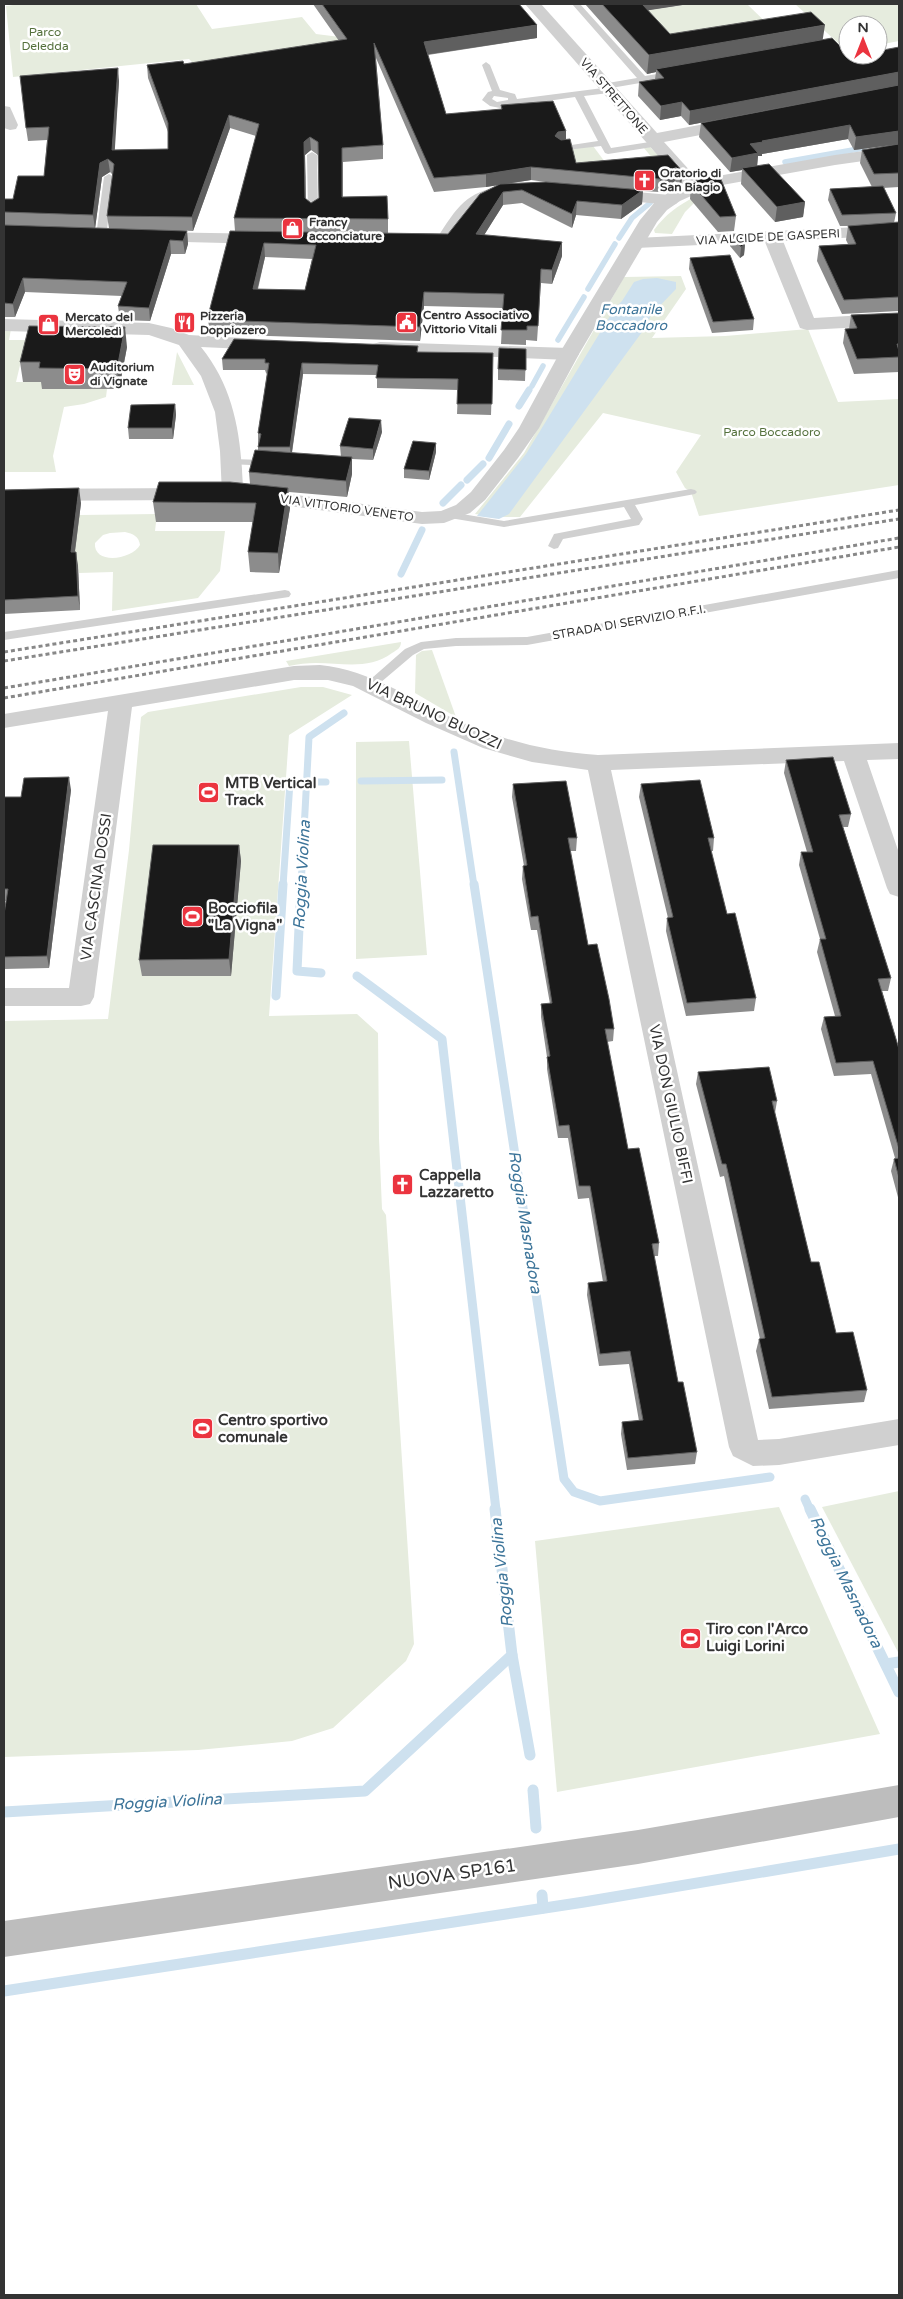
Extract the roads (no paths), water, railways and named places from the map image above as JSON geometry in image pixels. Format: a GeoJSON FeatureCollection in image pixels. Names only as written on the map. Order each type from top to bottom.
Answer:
{"type":"FeatureCollection","features":[{"type":"Feature","properties":{"kind":"main road","name":"NUOVA SP161"},"geometry":{"type":"LineString","coordinates":[[4,1939],[638,1846],[899,1801]]}},
{"type":"Feature","properties":{"kind":"street","name":"VIA STRETTONE"},"geometry":{"type":"LineString","coordinates":[[533,4],[695,188]]}},
{"type":"Feature","properties":{"kind":"street"},"geometry":{"type":"LineString","coordinates":[[654,141],[753,119]]}},
{"type":"Feature","properties":{"kind":"street"},"geometry":{"type":"LineString","coordinates":[[450,515],[463,509],[478,496],[511,454],[528,428],[568,354],[651,217],[670,200],[695,188],[727,178],[899,151]]}},
{"type":"Feature","properties":{"kind":"street"},"geometry":{"type":"LineString","coordinates":[[398,240],[444,240],[473,200],[501,190],[531,187]]}},
{"type":"Feature","properties":{"kind":"street"},"geometry":{"type":"LineString","coordinates":[[588,192],[670,200]]}},
{"type":"Feature","properties":{"kind":"street","name":"VIA ALCIDE DE GASPERI"},"geometry":{"type":"LineString","coordinates":[[636,243],[899,230]]}},
{"type":"Feature","properties":{"kind":"street"},"geometry":{"type":"LineString","coordinates":[[82,235],[286,239]]}},
{"type":"Feature","properties":{"kind":"street"},"geometry":{"type":"LineString","coordinates":[[772,236],[807,324],[899,319]]}},
{"type":"Feature","properties":{"kind":"street"},"geometry":{"type":"LineString","coordinates":[[4,325],[149,329],[164,332],[186,341],[286,345]]}},
{"type":"Feature","properties":{"kind":"street"},"geometry":{"type":"LineString","coordinates":[[186,341],[197,354],[218,389],[229,426],[232,462],[219,494]]}},
{"type":"Feature","properties":{"kind":"street"},"geometry":{"type":"LineString","coordinates":[[366,347],[568,354]]}},
{"type":"Feature","properties":{"kind":"street","name":"VIA VITTORIO VENETO"},"geometry":{"type":"LineString","coordinates":[[4,495],[219,494],[313,502],[413,518],[437,518],[450,515]]}},
{"type":"Feature","properties":{"kind":"street","name":"VIA BRUNO BUOZZI"},"geometry":{"type":"LineString","coordinates":[[4,721],[301,672],[340,674],[370,685],[465,732],[497,745],[552,759],[598,763],[899,751]]}},
{"type":"Feature","properties":{"kind":"street","name":"VIA CASCINA DOSSI"},"geometry":{"type":"LineString","coordinates":[[4,997],[81,996],[121,702]]}},
{"type":"Feature","properties":{"kind":"street"},"geometry":{"type":"LineString","coordinates":[[853,753],[899,888]]}},
{"type":"Feature","properties":{"kind":"street","name":"VIA DON GIULIO BIFFI"},"geometry":{"type":"LineString","coordinates":[[598,763],[744,1445],[750,1452],[779,1452],[899,1432]]}},
{"type":"Feature","properties":{"kind":"lane"},"geometry":{"type":"LineString","coordinates":[[576,4],[643,80]]}},
{"type":"Feature","properties":{"kind":"lane"},"geometry":{"type":"LineString","coordinates":[[486,65],[497,93],[511,95],[514,99],[512,102],[578,94],[682,73]]}},
{"type":"Feature","properties":{"kind":"lane"},"geometry":{"type":"LineString","coordinates":[[578,94],[608,151],[654,141]]}},
{"type":"Feature","properties":{"kind":"lane"},"geometry":{"type":"LineString","coordinates":[[561,149],[603,143]]}},
{"type":"Feature","properties":{"kind":"lane"},"geometry":{"type":"LineString","coordinates":[[312,155],[313,212]]}},
{"type":"Feature","properties":{"kind":"lane"},"geometry":{"type":"LineString","coordinates":[[109,177],[118,237]]}},
{"type":"Feature","properties":{"kind":"lane"},"geometry":{"type":"LineString","coordinates":[[232,462],[278,463]]}},
{"type":"Feature","properties":{"kind":"lane"},"geometry":{"type":"LineString","coordinates":[[450,515],[504,524],[691,492]]}},
{"type":"Feature","properties":{"kind":"lane"},"geometry":{"type":"LineString","coordinates":[[554,546],[558,536],[635,523],[637,519],[628,503]]}},
{"type":"Feature","properties":{"kind":"lane","name":"STRADA DI SERVIZIO R.F.I."},"geometry":{"type":"LineString","coordinates":[[370,685],[409,652],[421,646],[456,642],[527,641],[899,574]]}},
{"type":"Feature","properties":{"kind":"lane"},"geometry":{"type":"LineString","coordinates":[[4,636],[284,594]]}},
{"type":"Feature","properties":{"kind":"water","name":"Fontanile Boccadoro"},"geometry":{"type":"Polygon","coordinates":[[[657,278],[676,282],[676,289],[651,315],[645,328],[509,514],[499,519],[477,516],[526,454],[615,308],[622,301],[634,282],[657,278]]]}},
{"type":"Feature","properties":{"kind":"waterway","name":"Roggia Violina"},"geometry":{"type":"LineString","coordinates":[[785,162],[864,148]]}},
{"type":"Feature","properties":{"kind":"waterway","name":"Roggia Violina"},"geometry":{"type":"LineString","coordinates":[[619,238],[632,218],[650,203]]}},
{"type":"Feature","properties":{"kind":"waterway","name":"Roggia Violina"},"geometry":{"type":"LineString","coordinates":[[588,289],[615,244]]}},
{"type":"Feature","properties":{"kind":"waterway","name":"Roggia Violina"},"geometry":{"type":"LineString","coordinates":[[558,340],[584,297]]}},
{"type":"Feature","properties":{"kind":"waterway","name":"Roggia Violina"},"geometry":{"type":"LineString","coordinates":[[532,386],[543,366]]}},
{"type":"Feature","properties":{"kind":"waterway","name":"Roggia Violina"},"geometry":{"type":"LineString","coordinates":[[519,406],[529,390]]}},
{"type":"Feature","properties":{"kind":"waterway","name":"Roggia Violina"},"geometry":{"type":"LineString","coordinates":[[489,458],[509,424]]}},
{"type":"Feature","properties":{"kind":"waterway","name":"Roggia Violina"},"geometry":{"type":"LineString","coordinates":[[467,480],[483,464]]}},
{"type":"Feature","properties":{"kind":"waterway","name":"Roggia Violina"},"geometry":{"type":"LineString","coordinates":[[443,503],[461,485]]}},
{"type":"Feature","properties":{"kind":"waterway","name":"Roggia Violina"},"geometry":{"type":"LineString","coordinates":[[401,574],[422,530]]}},
{"type":"Feature","properties":{"kind":"waterway","name":"Roggia Violina"},"geometry":{"type":"LineString","coordinates":[[307,782],[309,737],[344,713]]}},
{"type":"Feature","properties":{"kind":"waterway","name":"Roggia Masnadora"},"geometry":{"type":"LineString","coordinates":[[454,752],[474,886]]}},
{"type":"Feature","properties":{"kind":"waterway"},"geometry":{"type":"LineString","coordinates":[[361,781],[442,780]]}},
{"type":"Feature","properties":{"kind":"waterway"},"geometry":{"type":"LineString","coordinates":[[283,886],[290,782],[307,782]]}},
{"type":"Feature","properties":{"kind":"waterway","name":"Roggia Violina"},"geometry":{"type":"LineString","coordinates":[[301,886],[307,782]]}},
{"type":"Feature","properties":{"kind":"waterway"},"geometry":{"type":"LineString","coordinates":[[307,782],[326,782]]}},
{"type":"Feature","properties":{"kind":"waterway"},"geometry":{"type":"LineString","coordinates":[[276,996],[283,884]]}},
{"type":"Feature","properties":{"kind":"waterway","name":"Roggia Violina"},"geometry":{"type":"LineString","coordinates":[[301,884],[297,971],[321,973]]}},
{"type":"Feature","properties":{"kind":"waterway","name":"Roggia Masnadora"},"geometry":{"type":"LineString","coordinates":[[474,884],[564,1479],[574,1492],[600,1501],[770,1477]]}},
{"type":"Feature","properties":{"kind":"waterway","name":"Roggia Violina"},"geometry":{"type":"LineString","coordinates":[[357,976],[442,1039],[496,1510]]}},
{"type":"Feature","properties":{"kind":"waterway","name":"Roggia Masnadora"},"geometry":{"type":"LineString","coordinates":[[805,1499],[810,1510]]}},
{"type":"Feature","properties":{"kind":"waterway","name":"Roggia Violina"},"geometry":{"type":"LineString","coordinates":[[495,1509],[512,1655]]}},
{"type":"Feature","properties":{"kind":"waterway","name":"Roggia Masnadora"},"geometry":{"type":"LineString","coordinates":[[810,1509],[899,1692]]}},
{"type":"Feature","properties":{"kind":"waterway","name":"Roggia Violina"},"geometry":{"type":"LineString","coordinates":[[4,1812],[365,1791],[512,1655]]}},
{"type":"Feature","properties":{"kind":"waterway"},"geometry":{"type":"LineString","coordinates":[[512,1655],[530,1755]]}},
{"type":"Feature","properties":{"kind":"waterway"},"geometry":{"type":"LineString","coordinates":[[886,1664],[899,1662]]}},
{"type":"Feature","properties":{"kind":"waterway"},"geometry":{"type":"LineString","coordinates":[[533,1790],[536,1828]]}},
{"type":"Feature","properties":{"kind":"waterway"},"geometry":{"type":"LineString","coordinates":[[4,1991],[584,1902],[899,1849]]}},
{"type":"Feature","properties":{"kind":"waterway"},"geometry":{"type":"LineString","coordinates":[[542,1895],[543,1908]]}},
{"type":"Feature","properties":{"kind":"railway"},"geometry":{"type":"LineString","coordinates":[[4,652],[899,510]]}},
{"type":"Feature","properties":{"kind":"railway"},"geometry":{"type":"LineString","coordinates":[[4,661],[899,519]]}},
{"type":"Feature","properties":{"kind":"railway"},"geometry":{"type":"LineString","coordinates":[[4,688],[899,538]]}},
{"type":"Feature","properties":{"kind":"railway"},"geometry":{"type":"LineString","coordinates":[[4,698],[899,547]]}},
{"type":"Feature","properties":{"kind":"place","name":"Oratorio di San Biagio"},"geometry":{"type":"Point","coordinates":[644,180]}},
{"type":"Feature","properties":{"kind":"place","name":"Francy acconciature"},"geometry":{"type":"Point","coordinates":[293,229]}},
{"type":"Feature","properties":{"kind":"place","name":"Centro Associativo Vittorio Vitali"},"geometry":{"type":"Point","coordinates":[407,322]}},
{"type":"Feature","properties":{"kind":"place","name":"Pizzeria Doppiozero"},"geometry":{"type":"Point","coordinates":[184,323]}},
{"type":"Feature","properties":{"kind":"place","name":"Mercato del Mercoledì"},"geometry":{"type":"Point","coordinates":[49,324]}},
{"type":"Feature","properties":{"kind":"place","name":"Auditorium di Vignate"},"geometry":{"type":"Point","coordinates":[74,374]}},
{"type":"Feature","properties":{"kind":"place","name":"MTB Vertical Track"},"geometry":{"type":"Point","coordinates":[209,792]}},
{"type":"Feature","properties":{"kind":"place","name":"Bocciofila \"La Vigna\""},"geometry":{"type":"Point","coordinates":[192,917]}},
{"type":"Feature","properties":{"kind":"place","name":"Cappella Lazzaretto"},"geometry":{"type":"Point","coordinates":[403,1184]}},
{"type":"Feature","properties":{"kind":"place","name":"Centro sportivo comunale"},"geometry":{"type":"Point","coordinates":[202,1429]}},
{"type":"Feature","properties":{"kind":"place","name":"Tiro con l'Arco Luigi Lorini"},"geometry":{"type":"Point","coordinates":[690,1638]}},
{"type":"Feature","properties":{"kind":"park label","name":"Parco Deledda"},"geometry":{"type":"Point","coordinates":[45,39]}},
{"type":"Feature","properties":{"kind":"park label","name":"Parco Boccadoro"},"geometry":{"type":"Point","coordinates":[772,432]}}]}
